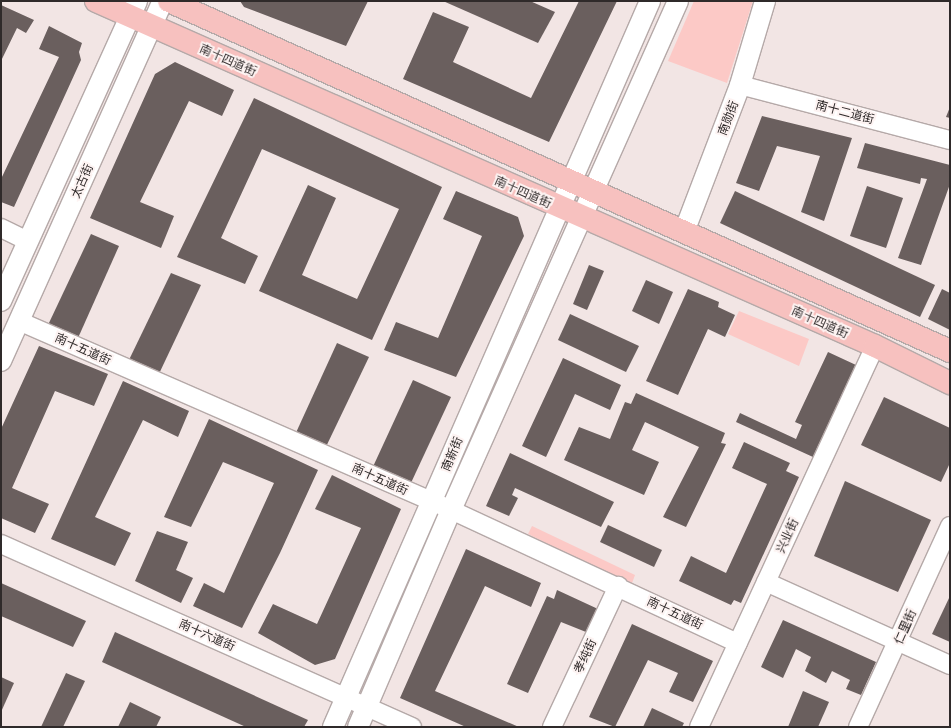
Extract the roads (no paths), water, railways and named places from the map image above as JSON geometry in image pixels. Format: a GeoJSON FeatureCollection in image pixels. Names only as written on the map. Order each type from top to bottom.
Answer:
{"type":"FeatureCollection","features":[{"type":"Feature","properties":{"kind":"main road","name":"南十四道街"},"geometry":{"type":"LineString","coordinates":[[96,1],[134,9],[151,26],[558,208],[875,346],[950,383]]}},
{"type":"Feature","properties":{"kind":"main road","name":"太古街"},"geometry":{"type":"LineString","coordinates":[[1,361],[163,1]]}},
{"type":"Feature","properties":{"kind":"main road"},"geometry":{"type":"LineString","coordinates":[[169,1],[950,352]]}},
{"type":"Feature","properties":{"kind":"main road"},"geometry":{"type":"LineString","coordinates":[[570,181],[650,1]]}},
{"type":"Feature","properties":{"kind":"main road"},"geometry":{"type":"LineString","coordinates":[[593,191],[678,1]]}},
{"type":"Feature","properties":{"kind":"main road","name":"南勋街"},"geometry":{"type":"LineString","coordinates":[[684,232],[740,85],[765,1]]}},
{"type":"Feature","properties":{"kind":"main road","name":"太古街"},"geometry":{"type":"LineString","coordinates":[[1,301],[134,9]]}},
{"type":"Feature","properties":{"kind":"main road","name":"南新街"},"geometry":{"type":"LineString","coordinates":[[333,727],[432,502],[570,181]]}},
{"type":"Feature","properties":{"kind":"main road","name":"南新街"},"geometry":{"type":"LineString","coordinates":[[358,727],[451,510],[593,191]]}},
{"type":"Feature","properties":{"kind":"street","name":"南十二道街"},"geometry":{"type":"LineString","coordinates":[[740,85],[950,140]]}},
{"type":"Feature","properties":{"kind":"street"},"geometry":{"type":"LineString","coordinates":[[1,228],[28,241]]}},
{"type":"Feature","properties":{"kind":"street","name":"南十五道街"},"geometry":{"type":"LineString","coordinates":[[19,321],[451,510],[618,586],[738,643]]}},
{"type":"Feature","properties":{"kind":"street","name":"兴业街"},"geometry":{"type":"LineString","coordinates":[[698,727],[875,346]]}},
{"type":"Feature","properties":{"kind":"street","name":"仁里街"},"geometry":{"type":"LineString","coordinates":[[858,727],[950,526]]}},
{"type":"Feature","properties":{"kind":"street","name":"南十六道街"},"geometry":{"type":"LineString","coordinates":[[1,544],[347,696],[412,727]]}},
{"type":"Feature","properties":{"kind":"street"},"geometry":{"type":"LineString","coordinates":[[766,582],[950,666]]}},
{"type":"Feature","properties":{"kind":"street","name":"孝纯街"},"geometry":{"type":"LineString","coordinates":[[552,727],[618,586]]}}]}
